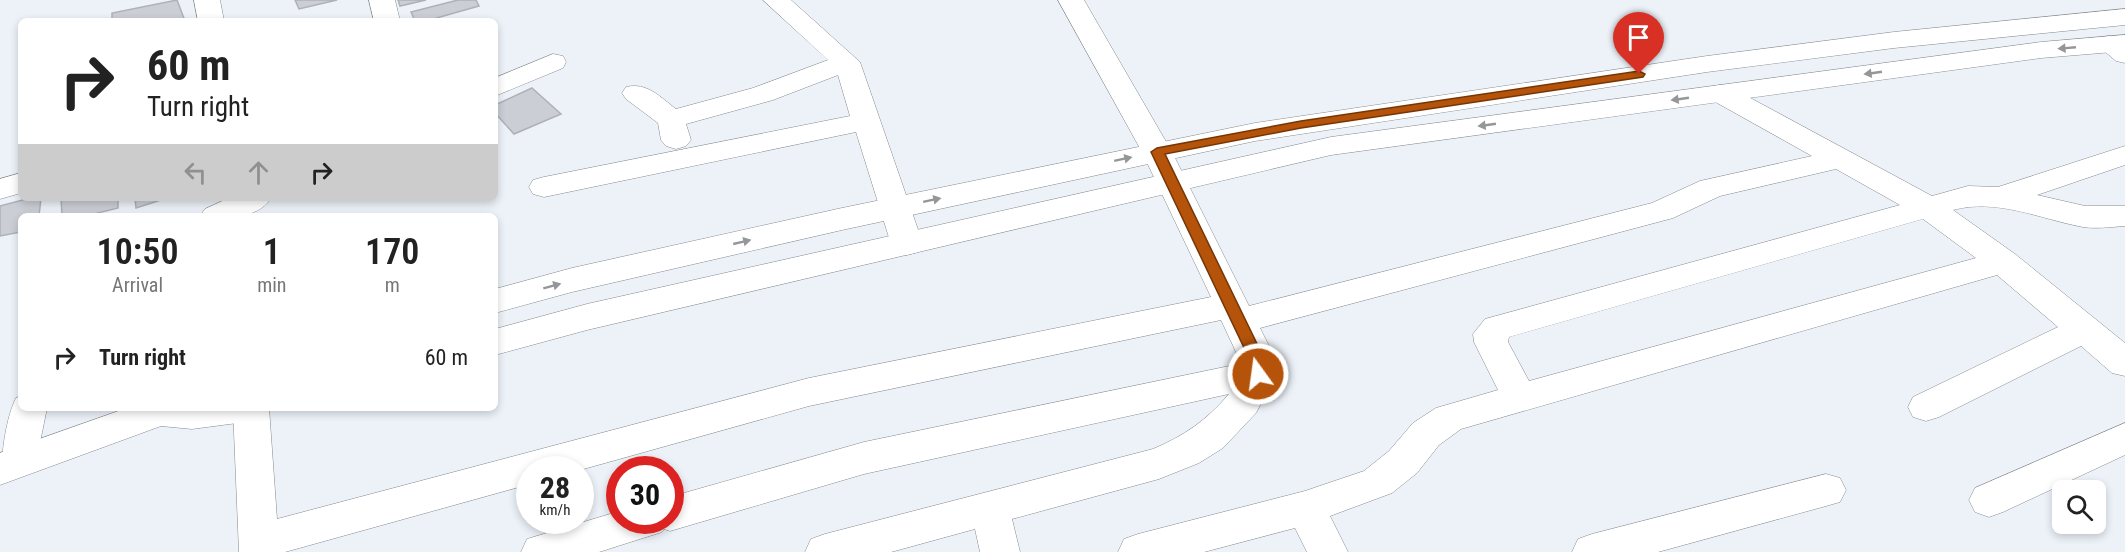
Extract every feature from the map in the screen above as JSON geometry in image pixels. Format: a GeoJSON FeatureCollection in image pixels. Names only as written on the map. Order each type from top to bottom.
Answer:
{"type":"FeatureCollection","features":[{"type":"Feature","properties":{"kind":"street"},"geometry":{"type":"LineString","coordinates":[[207,0],[210,18]]}},
{"type":"Feature","properties":{"kind":"street"},"geometry":{"type":"LineString","coordinates":[[382,0],[386,18]]}},
{"type":"Feature","properties":{"kind":"street"},"geometry":{"type":"LineString","coordinates":[[776,0],[847,62],[907,244]]}},
{"type":"Feature","properties":{"kind":"street"},"geometry":{"type":"LineString","coordinates":[[825,552],[1159,463],[1203,442],[1228,419],[1246,398],[1258,374],[1254,352],[1165,167],[1071,0]]}},
{"type":"Feature","properties":{"kind":"street"},"geometry":{"type":"LineString","coordinates":[[498,341],[587,317],[907,244],[1165,167],[1255,132],[1728,62],[1957,33],[2125,17]]}},
{"type":"Feature","properties":{"kind":"street"},"geometry":{"type":"LineString","coordinates":[[1957,33],[1989,57]]}},
{"type":"Feature","properties":{"kind":"street"},"geometry":{"type":"LineString","coordinates":[[498,300],[572,280],[895,208],[1165,167],[1989,57],[2120,47]]}},
{"type":"Feature","properties":{"kind":"street"},"geometry":{"type":"LineString","coordinates":[[498,87],[553,62]]}},
{"type":"Feature","properties":{"kind":"street"},"geometry":{"type":"LineString","coordinates":[[671,119],[763,94],[847,62]]}},
{"type":"Feature","properties":{"kind":"street"},"geometry":{"type":"LineString","coordinates":[[1728,62],[1759,88]]}},
{"type":"Feature","properties":{"kind":"street"},"geometry":{"type":"LineString","coordinates":[[636,93],[671,119],[680,160]]}},
{"type":"Feature","properties":{"kind":"street"},"geometry":{"type":"LineString","coordinates":[[1720,93],[1926,206],[2003,262],[2125,363]]}},
{"type":"Feature","properties":{"kind":"street"},"geometry":{"type":"LineString","coordinates":[[544,187],[867,122]]}},
{"type":"Feature","properties":{"kind":"street"},"geometry":{"type":"LineString","coordinates":[[2000,197],[2125,155]]}},
{"type":"Feature","properties":{"kind":"street"},"geometry":{"type":"LineString","coordinates":[[251,411],[259,547],[809,392],[1236,313],[1662,211],[1711,188],[1840,159]]}},
{"type":"Feature","properties":{"kind":"street"},"geometry":{"type":"LineString","coordinates":[[0,189],[18,184]]}},
{"type":"Feature","properties":{"kind":"street"},"geometry":{"type":"LineString","coordinates":[[1520,398],[1491,342],[1490,334],[1497,328],[1968,196],[2000,197],[2085,217],[2125,216]]}},
{"type":"Feature","properties":{"kind":"street"},"geometry":{"type":"LineString","coordinates":[[222,213],[247,201]]}},
{"type":"Feature","properties":{"kind":"street"},"geometry":{"type":"LineString","coordinates":[[1138,552],[1305,507],[1378,482],[1403,462],[1426,434],[1449,418],[2003,262]]}},
{"type":"Feature","properties":{"kind":"street"},"geometry":{"type":"LineString","coordinates":[[1926,407],[2084,329]]}},
{"type":"Feature","properties":{"kind":"street"},"geometry":{"type":"LineString","coordinates":[[684,510],[864,458],[1258,374]]}},
{"type":"Feature","properties":{"kind":"street"},"geometry":{"type":"LineString","coordinates":[[8,465],[28,411]]}},
{"type":"Feature","properties":{"kind":"street"},"geometry":{"type":"LineString","coordinates":[[8,465],[155,412],[192,414],[218,411]]}},
{"type":"Feature","properties":{"kind":"street"},"geometry":{"type":"LineString","coordinates":[[1989,500],[2125,438]]}},
{"type":"Feature","properties":{"kind":"street"},"geometry":{"type":"LineString","coordinates":[[1592,552],[1826,490]]}},
{"type":"Feature","properties":{"kind":"street"},"geometry":{"type":"LineString","coordinates":[[1305,507],[1328,552]]}},
{"type":"Feature","properties":{"kind":"street"},"geometry":{"type":"LineString","coordinates":[[990,508],[1000,552]]}},
{"type":"Feature","properties":{"kind":"street"},"geometry":{"type":"LineString","coordinates":[[541,552],[606,533]]}},
{"type":"Feature","properties":{"kind":"building"},"geometry":{"type":"Polygon","coordinates":[[[177,0],[184,18],[112,18],[112,13],[177,0]]]}},
{"type":"Feature","properties":{"kind":"building"},"geometry":{"type":"Polygon","coordinates":[[[295,0],[337,0],[299,9],[295,0]]]}},
{"type":"Feature","properties":{"kind":"building"},"geometry":{"type":"Polygon","coordinates":[[[398,0],[426,0],[400,6],[398,0]]]}},
{"type":"Feature","properties":{"kind":"building"},"geometry":{"type":"Polygon","coordinates":[[[458,0],[476,0],[479,6],[437,18],[414,18],[411,12],[458,0]]]}},
{"type":"Feature","properties":{"kind":"building"},"geometry":{"type":"Polygon","coordinates":[[[532,88],[561,114],[514,134],[498,116],[498,104],[532,88]]]}},
{"type":"Feature","properties":{"kind":"building"},"geometry":{"type":"Polygon","coordinates":[[[19,201],[41,201],[39,213],[18,213],[18,233],[0,236],[0,206],[19,201]]]}},
{"type":"Feature","properties":{"kind":"building"},"geometry":{"type":"Polygon","coordinates":[[[61,201],[118,201],[118,208],[98,213],[62,213],[61,201]]]}},
{"type":"Feature","properties":{"kind":"building"},"geometry":{"type":"Polygon","coordinates":[[[135,201],[158,201],[136,208],[135,201]]]}},
{"type":"Feature","properties":{"kind":"route"},"geometry":{"type":"LineString","coordinates":[[1258,374],[1254,352],[1157,152],[1301,124],[1639,74]]}}]}
